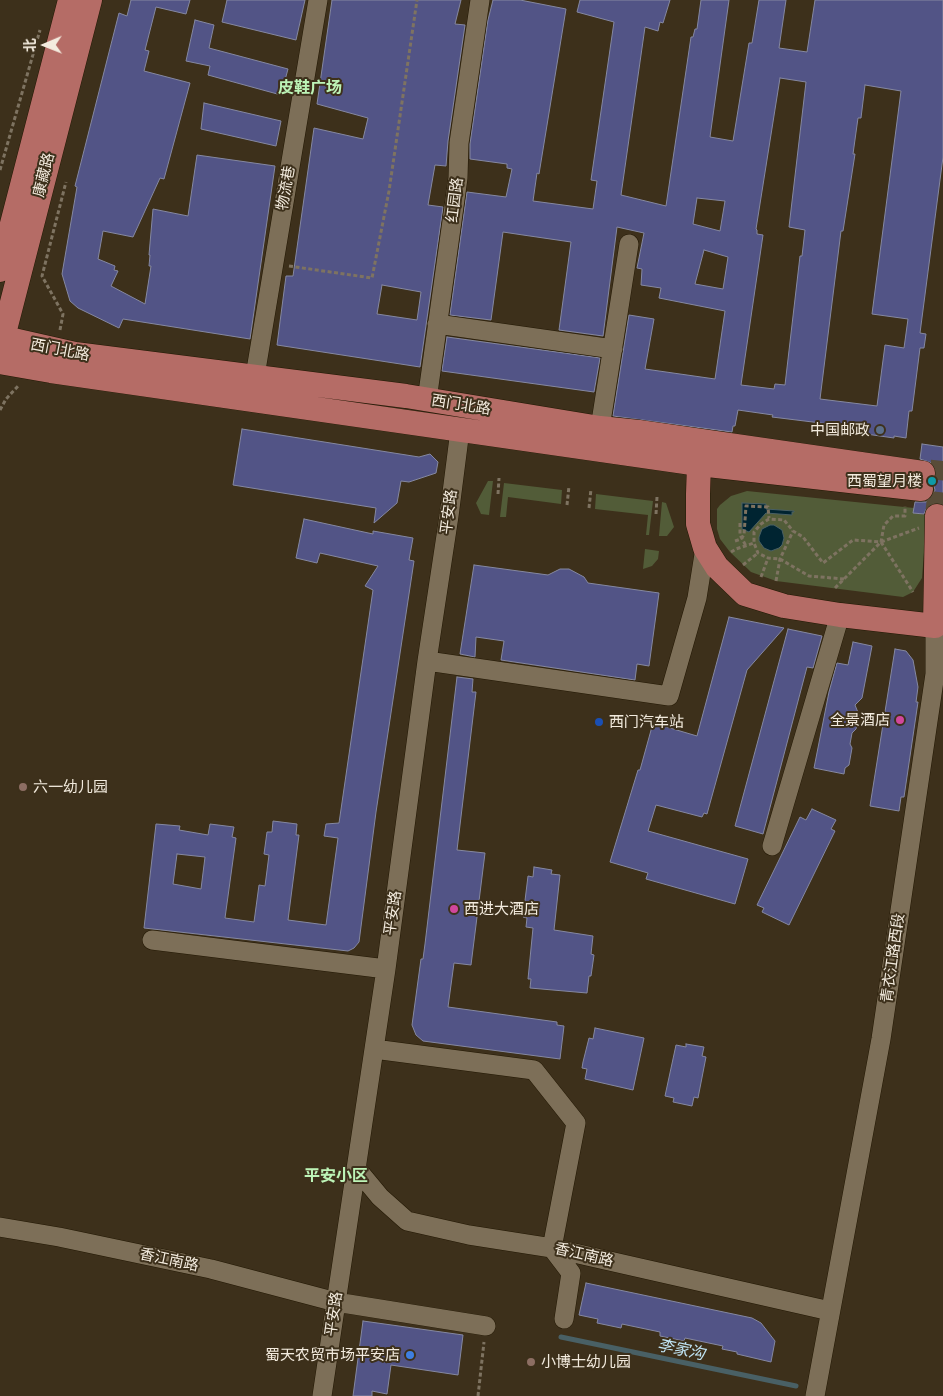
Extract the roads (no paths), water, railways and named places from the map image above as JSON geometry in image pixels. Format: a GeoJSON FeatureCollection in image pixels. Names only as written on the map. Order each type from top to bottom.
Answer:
{"type":"FeatureCollection","features":[{"type":"Feature","properties":{"kind":"main road","name":"康藏路"},"geometry":{"type":"LineString","coordinates":[[0,270],[70,0]]}},
{"type":"Feature","properties":{"kind":"main road","name":"康藏路"},"geometry":{"type":"LineString","coordinates":[[1,342],[90,0]]}},
{"type":"Feature","properties":{"kind":"main road","name":"西门北路"},"geometry":{"type":"LineString","coordinates":[[0,362],[51,372],[699,464],[922,481],[639,432],[600,428],[427,400],[255,376],[75,354],[1,342]]}},
{"type":"Feature","properties":{"kind":"main road"},"geometry":{"type":"LineString","coordinates":[[699,464],[698,524],[705,548],[717,567],[745,594],[784,606],[840,615],[935,626]]}},
{"type":"Feature","properties":{"kind":"main road","name":"青衣江路西段"},"geometry":{"type":"LineString","coordinates":[[929,522],[935,626]]}},
{"type":"Feature","properties":{"kind":"street","name":"物流巷"},"geometry":{"type":"LineString","coordinates":[[255,376],[318,0]]}},
{"type":"Feature","properties":{"kind":"street","name":"红园路"},"geometry":{"type":"LineString","coordinates":[[427,400],[458,178],[458,143],[480,0]]}},
{"type":"Feature","properties":{"kind":"street"},"geometry":{"type":"LineString","coordinates":[[600,428],[629,244]]}},
{"type":"Feature","properties":{"kind":"street"},"geometry":{"type":"LineString","coordinates":[[437,324],[612,349]]}},
{"type":"Feature","properties":{"kind":"street","name":"平安路"},"geometry":{"type":"LineString","coordinates":[[322,1396],[386,968],[460,430]]}},
{"type":"Feature","properties":{"kind":"street"},"geometry":{"type":"LineString","coordinates":[[427,661],[668,696],[697,598],[705,548]]}},
{"type":"Feature","properties":{"kind":"street"},"geometry":{"type":"LineString","coordinates":[[772,846],[840,615]]}},
{"type":"Feature","properties":{"kind":"street","name":"青衣江路西段"},"geometry":{"type":"LineString","coordinates":[[816,1396],[881,1039],[935,674],[935,626]]}},
{"type":"Feature","properties":{"kind":"street"},"geometry":{"type":"LineString","coordinates":[[152,940],[386,968]]}},
{"type":"Feature","properties":{"kind":"street"},"geometry":{"type":"LineString","coordinates":[[374,1048],[534,1070],[576,1123],[552,1248],[571,1273],[564,1319]]}},
{"type":"Feature","properties":{"kind":"street","name":"香江南路"},"geometry":{"type":"LineString","coordinates":[[356,1168],[380,1197],[407,1221],[469,1235],[552,1248],[830,1311]]}},
{"type":"Feature","properties":{"kind":"street","name":"香江南路"},"geometry":{"type":"LineString","coordinates":[[0,1228],[59,1237],[201,1267],[336,1302],[486,1326]]}},
{"type":"Feature","properties":{"kind":"water"},"geometry":{"type":"Polygon","coordinates":[[[742,503],[766,504],[766,509],[794,512],[792,512],[792,515],[766,513],[749,532],[742,529],[742,503]]]}},
{"type":"Feature","properties":{"kind":"water"},"geometry":{"type":"Polygon","coordinates":[[[774,525],[782,530],[784,538],[779,548],[771,551],[764,548],[759,541],[762,529],[774,525]]]}},
{"type":"Feature","properties":{"kind":"waterway","name":"李家沟"},"geometry":{"type":"LineString","coordinates":[[561,1337],[796,1386]]}},
{"type":"Feature","properties":{"kind":"tunnel"},"geometry":{"type":"LineString","coordinates":[[937,516],[943,461]]}},
{"type":"Feature","properties":{"kind":"place","name":"中国邮政"},"geometry":{"type":"Point","coordinates":[880,430]}},
{"type":"Feature","properties":{"kind":"place","name":"西蜀望月楼"},"geometry":{"type":"Point","coordinates":[932,481]}},
{"type":"Feature","properties":{"kind":"place","name":"全景酒店"},"geometry":{"type":"Point","coordinates":[900,720]}},
{"type":"Feature","properties":{"kind":"place","name":"西门汽车站"},"geometry":{"type":"Point","coordinates":[599,722]}},
{"type":"Feature","properties":{"kind":"place","name":"六一幼儿园"},"geometry":{"type":"Point","coordinates":[23,787]}},
{"type":"Feature","properties":{"kind":"place","name":"西进大酒店"},"geometry":{"type":"Point","coordinates":[454,909]}},
{"type":"Feature","properties":{"kind":"place","name":"蜀天农贸市场平安店"},"geometry":{"type":"Point","coordinates":[410,1355]}},
{"type":"Feature","properties":{"kind":"place","name":"小博士幼儿园"},"geometry":{"type":"Point","coordinates":[531,1362]}},
{"type":"Feature","properties":{"kind":"district","name":"皮鞋广场"},"geometry":{"type":"Point","coordinates":[310,88]}},
{"type":"Feature","properties":{"kind":"district","name":"平安小区"},"geometry":{"type":"Point","coordinates":[336,1176]}}]}
